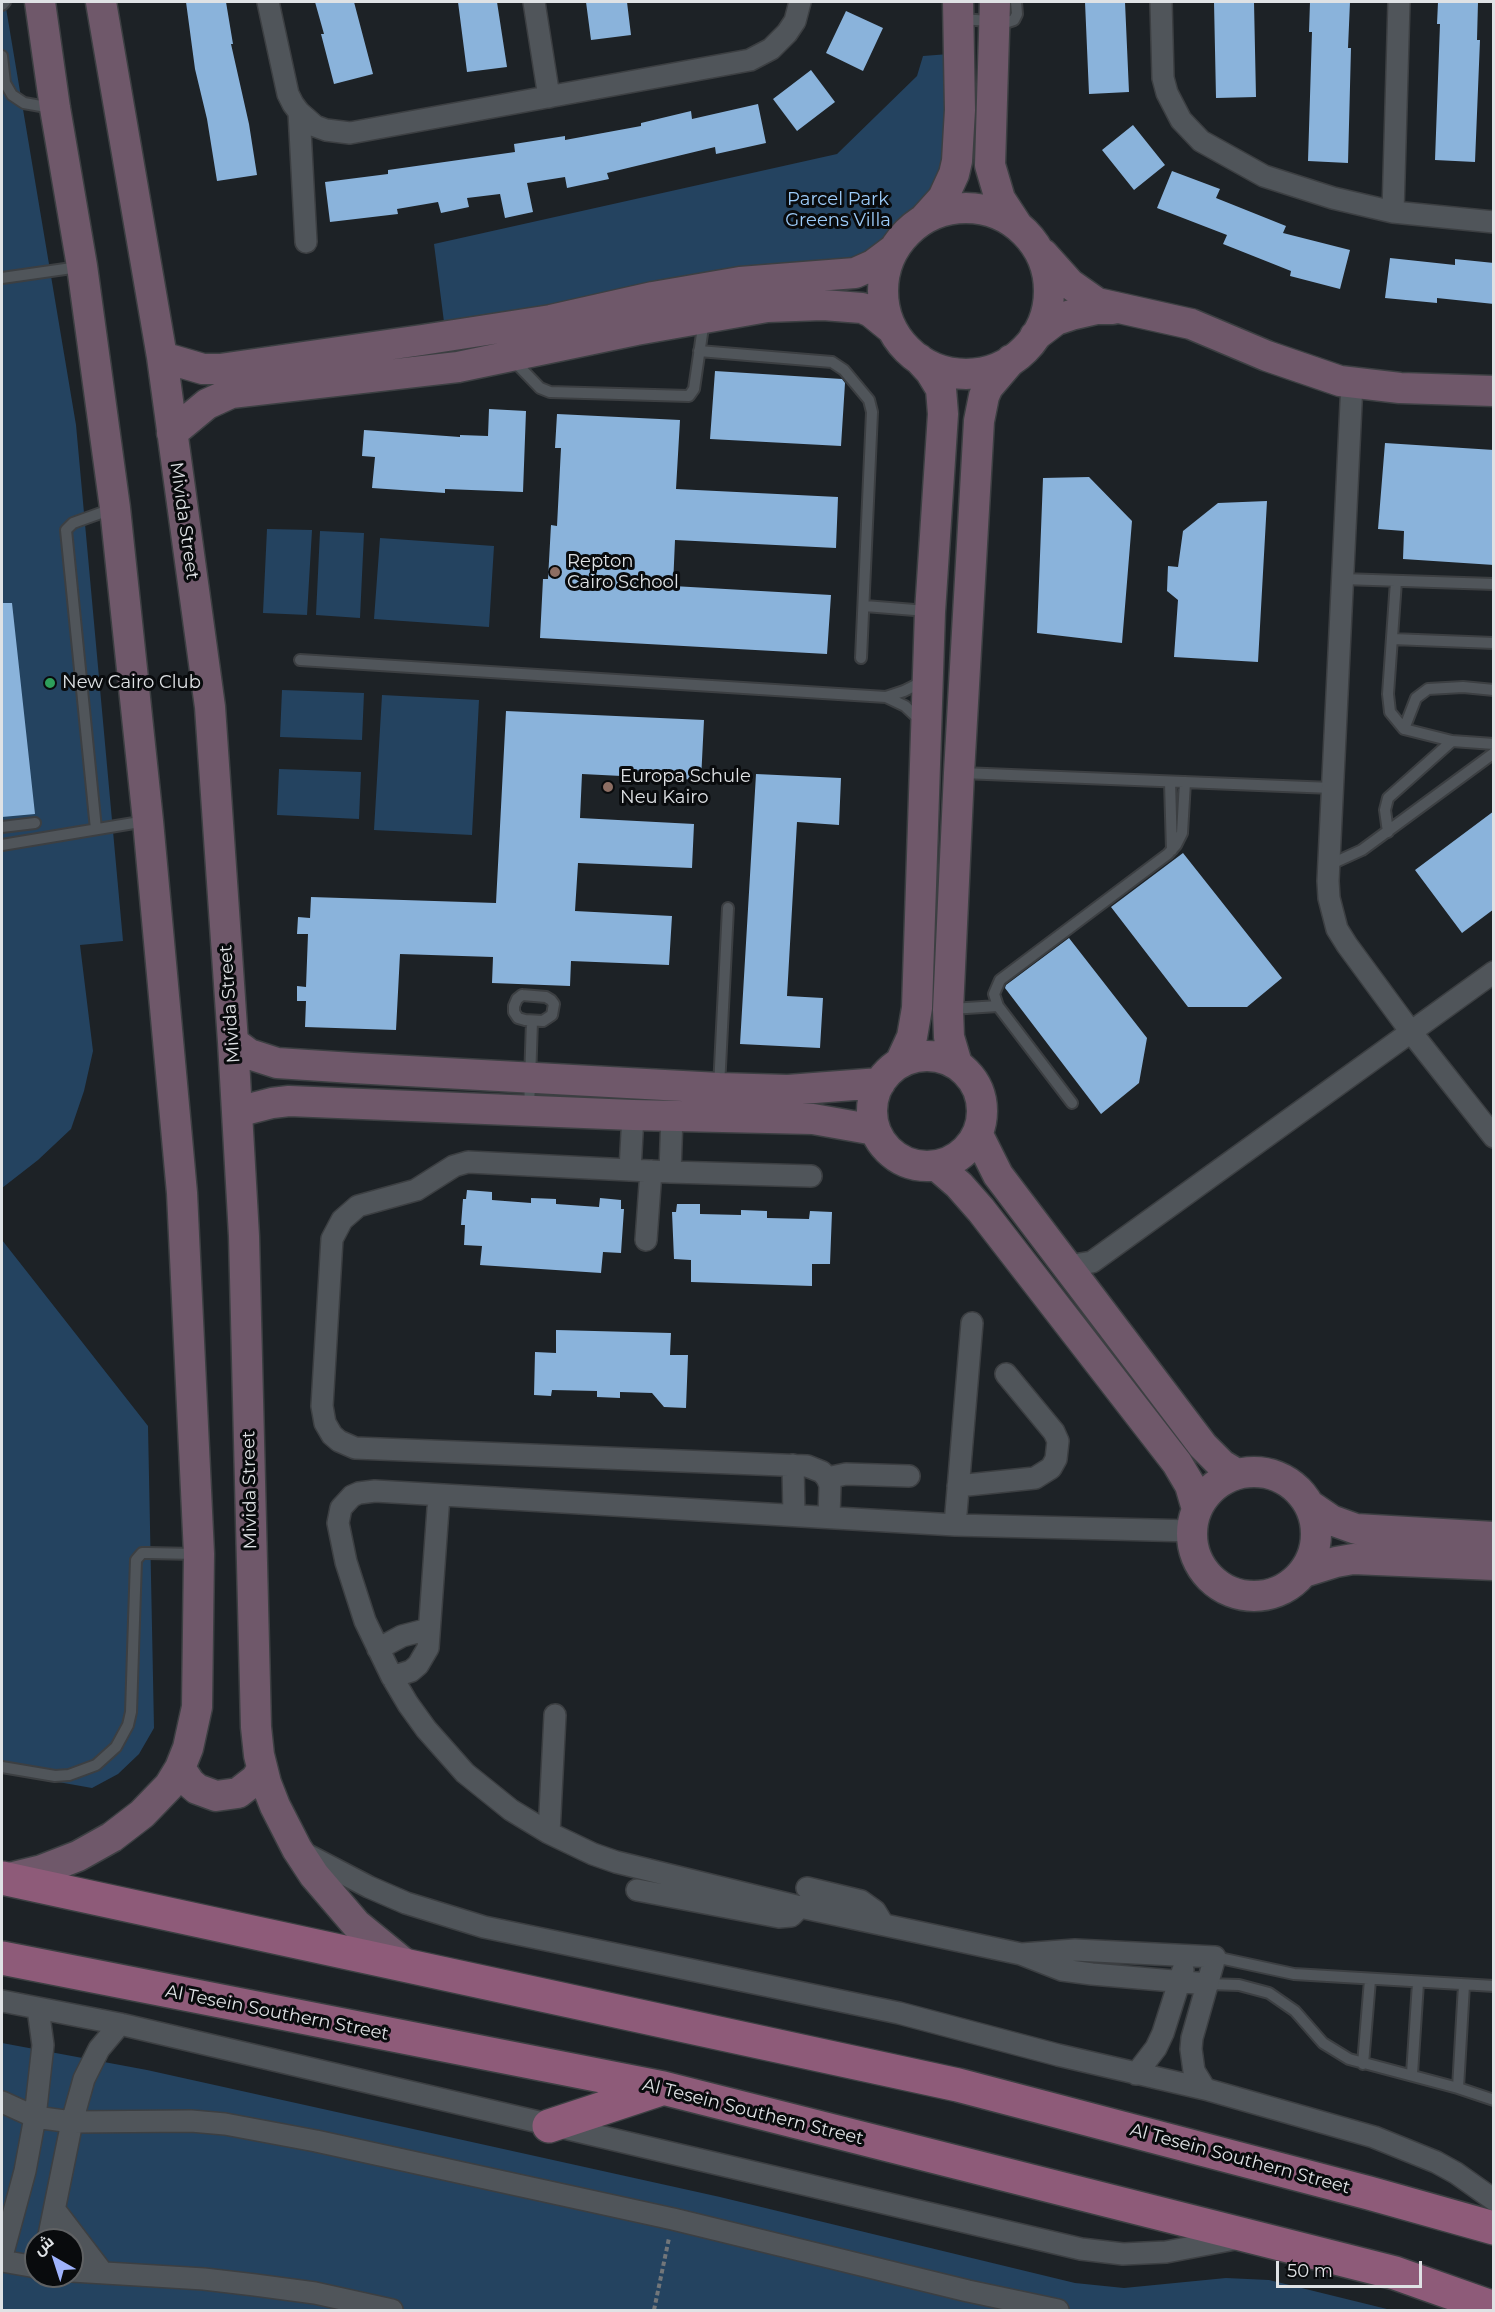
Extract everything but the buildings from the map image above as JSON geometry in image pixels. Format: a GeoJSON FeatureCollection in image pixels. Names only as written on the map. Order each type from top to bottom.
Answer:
{"type":"FeatureCollection","features":[{"type":"Feature","properties":{"kind":"main road","name":"Al Tesein Southern Street"},"geometry":{"type":"LineString","coordinates":[[3,1879],[958,2085],[1494,2228]]}},
{"type":"Feature","properties":{"kind":"main road","name":"Al Tesein Southern Street"},"geometry":{"type":"LineString","coordinates":[[2,1958],[663,2088],[1395,2273],[1494,2308]]}},
{"type":"Feature","properties":{"kind":"main road"},"geometry":{"type":"LineString","coordinates":[[549,2126],[663,2088]]}},
{"type":"Feature","properties":{"kind":"street"},"geometry":{"type":"LineString","coordinates":[[3,1879],[78,1856],[112,1837],[142,1814],[169,1786],[180,1768],[188,1748],[197,1707],[199,1554],[182,1193],[148,821],[115,508],[82,267],[40,2]]}},
{"type":"Feature","properties":{"kind":"street","name":"Mivida Street"},"geometry":{"type":"LineString","coordinates":[[100,2],[162,357],[210,707],[244,1236],[256,1727],[262,1769],[275,1806],[297,1849],[314,1875],[348,1916],[379,1945],[405,1964]]}},
{"type":"Feature","properties":{"kind":"street"},"geometry":{"type":"LineString","coordinates":[[268,2],[288,94],[299,112],[315,126],[350,133],[750,60],[771,49],[787,33],[795,21],[800,2]]}},
{"type":"Feature","properties":{"kind":"street"},"geometry":{"type":"LineString","coordinates":[[534,2],[549,97]]}},
{"type":"Feature","properties":{"kind":"street"},"geometry":{"type":"LineString","coordinates":[[1161,2],[1165,86],[1173,107],[1196,136],[1214,150],[1264,176],[1333,198],[1393,212],[1494,222]]}},
{"type":"Feature","properties":{"kind":"street"},"geometry":{"type":"LineString","coordinates":[[1393,212],[1399,2]]}},
{"type":"Feature","properties":{"kind":"street"},"geometry":{"type":"LineString","coordinates":[[162,357],[202,369],[220,369],[551,320],[653,297],[740,282],[855,273],[873,265],[893,250],[907,232],[925,218],[943,198],[954,174],[960,121],[959,10]]}},
{"type":"Feature","properties":{"kind":"street"},"geometry":{"type":"LineString","coordinates":[[893,250],[884,276],[883,303],[892,329],[903,346],[919,359],[936,368],[955,373],[974,373],[993,369],[1011,360],[1024,350],[1035,336],[1045,315],[1049,291],[1046,267],[1000,199],[990,165],[994,12]]}},
{"type":"Feature","properties":{"kind":"street"},"geometry":{"type":"LineString","coordinates":[[299,112],[306,242]]}},
{"type":"Feature","properties":{"kind":"street"},"geometry":{"type":"LineString","coordinates":[[925,218],[947,210],[972,207],[996,213],[1026,235],[1070,284],[1097,303],[1191,324],[1267,356],[1352,383],[1400,388],[1494,391]]}},
{"type":"Feature","properties":{"kind":"street"},"geometry":{"type":"LineString","coordinates":[[172,434],[207,404],[231,393],[426,371],[511,357],[704,317],[767,307],[849,306],[871,312],[892,329]]}},
{"type":"Feature","properties":{"kind":"street"},"geometry":{"type":"LineString","coordinates":[[1035,336],[1056,320],[1077,313],[1096,309],[1122,309]]}},
{"type":"Feature","properties":{"kind":"street"},"geometry":{"type":"LineString","coordinates":[[422,340],[426,371]]}},
{"type":"Feature","properties":{"kind":"street"},"geometry":{"type":"LineString","coordinates":[[237,1112],[289,1101],[672,1116],[718,1103],[890,1073],[919,1056],[939,1056],[957,1064],[972,1078],[981,1096],[983,1109],[978,1135],[968,1150],[953,1160],[937,1166],[906,1163],[882,1144],[875,1130],[872,1114],[873,1098],[890,1073],[912,1037],[917,1008],[930,612],[943,400],[936,380],[919,359]]}},
{"type":"Feature","properties":{"kind":"street"},"geometry":{"type":"LineString","coordinates":[[957,1064],[949,1037],[948,1010],[979,421],[988,387],[1011,360]]}},
{"type":"Feature","properties":{"kind":"street"},"geometry":{"type":"LineString","coordinates":[[1352,383],[1328,865],[1329,898],[1338,929],[1347,945],[1411,1032],[1494,1137]]}},
{"type":"Feature","properties":{"kind":"street"},"geometry":{"type":"LineString","coordinates":[[1065,1264],[1092,1262],[1494,972]]}},
{"type":"Feature","properties":{"kind":"street"},"geometry":{"type":"LineString","coordinates":[[233,1042],[249,1054],[277,1063],[530,1079],[718,1103],[875,1130]]}},
{"type":"Feature","properties":{"kind":"street"},"geometry":{"type":"LineString","coordinates":[[353,1104],[354,1068]]}},
{"type":"Feature","properties":{"kind":"street"},"geometry":{"type":"LineString","coordinates":[[423,1072],[423,1107]]}},
{"type":"Feature","properties":{"kind":"street"},"geometry":{"type":"LineString","coordinates":[[633,1115],[650,1171]]}},
{"type":"Feature","properties":{"kind":"street"},"geometry":{"type":"LineString","coordinates":[[646,1240],[650,1171],[672,1116]]}},
{"type":"Feature","properties":{"kind":"street"},"geometry":{"type":"LineString","coordinates":[[978,1135],[998,1175],[1209,1453],[1222,1465],[1238,1474]]}},
{"type":"Feature","properties":{"kind":"street"},"geometry":{"type":"LineString","coordinates":[[811,1176],[468,1162],[454,1166],[416,1190],[369,1202],[350,1212],[336,1229],[331,1250],[322,1406],[328,1429],[339,1441],[355,1448],[793,1465],[815,1468],[827,1478],[830,1485],[830,1517]]}},
{"type":"Feature","properties":{"kind":"street"},"geometry":{"type":"LineString","coordinates":[[937,1166],[959,1185],[981,1210],[1042,1292],[1177,1463],[1190,1485],[1194,1520],[1192,1544],[1201,1567],[1218,1586],[1242,1596],[1270,1595],[1295,1582],[1304,1572],[1315,1546],[1316,1532],[1309,1505]]}},
{"type":"Feature","properties":{"kind":"street"},"geometry":{"type":"LineString","coordinates":[[1042,1292],[1065,1264]]}},
{"type":"Feature","properties":{"kind":"street"},"geometry":{"type":"LineString","coordinates":[[955,1525],[972,1323]]}},
{"type":"Feature","properties":{"kind":"street"},"geometry":{"type":"LineString","coordinates":[[958,1486],[1035,1478],[1051,1468],[1056,1459],[1058,1440],[1054,1431],[1006,1374]]}},
{"type":"Feature","properties":{"kind":"street"},"geometry":{"type":"LineString","coordinates":[[793,1465],[794,1515]]}},
{"type":"Feature","properties":{"kind":"street"},"geometry":{"type":"LineString","coordinates":[[1194,1520],[1202,1499],[1218,1484],[1238,1474],[1251,1472],[1279,1477],[1291,1484],[1309,1505],[1331,1520],[1356,1529],[1494,1537]]}},
{"type":"Feature","properties":{"kind":"street"},"geometry":{"type":"LineString","coordinates":[[827,1478],[846,1474],[909,1476]]}},
{"type":"Feature","properties":{"kind":"street"},"geometry":{"type":"LineString","coordinates":[[1194,1520],[955,1525],[375,1491],[359,1492],[346,1501],[338,1515],[339,1531],[352,1582],[378,1649],[392,1677],[426,1729],[465,1773],[511,1810],[549,1833],[616,1862],[804,1897],[883,1924],[1021,1954],[1048,1966],[1077,1973],[1208,1984]]}},
{"type":"Feature","properties":{"kind":"street"},"geometry":{"type":"LineString","coordinates":[[392,1677],[411,1671],[424,1658],[428,1648],[439,1495]]}},
{"type":"Feature","properties":{"kind":"street"},"geometry":{"type":"LineString","coordinates":[[1304,1572],[1336,1562],[1370,1559],[1494,1565]]}},
{"type":"Feature","properties":{"kind":"street"},"geometry":{"type":"LineString","coordinates":[[378,1649],[402,1636],[429,1629]]}},
{"type":"Feature","properties":{"kind":"street"},"geometry":{"type":"LineString","coordinates":[[549,1833],[555,1715]]}},
{"type":"Feature","properties":{"kind":"street"},"geometry":{"type":"LineString","coordinates":[[180,1768],[197,1789],[216,1796],[227,1796],[248,1787],[262,1769]]}},
{"type":"Feature","properties":{"kind":"street"},"geometry":{"type":"LineString","coordinates":[[297,1849],[406,1903],[484,1927],[899,2013],[1136,2074],[1205,2089],[1395,2144],[1456,2173],[1494,2200]]}},
{"type":"Feature","properties":{"kind":"street"},"geometry":{"type":"LineString","coordinates":[[638,1890],[778,1917],[791,1916],[804,1897]]}},
{"type":"Feature","properties":{"kind":"street"},"geometry":{"type":"LineString","coordinates":[[1021,1954],[1075,1950],[1215,1957],[1192,2038],[1191,2049],[1194,2071],[1205,2089]]}},
{"type":"Feature","properties":{"kind":"street"},"geometry":{"type":"LineString","coordinates":[[1136,2074],[1156,2048],[1163,2033],[1187,1955]]}},
{"type":"Feature","properties":{"kind":"street"},"geometry":{"type":"LineString","coordinates":[[2,2001],[120,2024],[1081,2249],[1123,2254],[1166,2253],[1249,2236]]}},
{"type":"Feature","properties":{"kind":"street"},"geometry":{"type":"LineString","coordinates":[[24,2264],[2,2259],[10,2203],[35,2116],[43,2044],[38,2009]]}},
{"type":"Feature","properties":{"kind":"street"},"geometry":{"type":"LineString","coordinates":[[51,2228],[72,2122],[91,2064],[99,2049],[120,2024]]}},
{"type":"Feature","properties":{"kind":"street"},"geometry":{"type":"LineString","coordinates":[[2,2102],[35,2116],[72,2122],[191,2121],[256,2129],[673,2219],[968,2291],[1058,2310]]}},
{"type":"Feature","properties":{"kind":"street"},"geometry":{"type":"LineString","coordinates":[[55,2210],[103,2273]]}},
{"type":"Feature","properties":{"kind":"street"},"geometry":{"type":"LineString","coordinates":[[84,2272],[204,2279],[255,2285],[315,2293],[392,2310]]}},
{"type":"Feature","properties":{"kind":"lane"},"geometry":{"type":"LineString","coordinates":[[2,5],[5,2]]}},
{"type":"Feature","properties":{"kind":"lane"},"geometry":{"type":"LineString","coordinates":[[959,10],[994,12],[1014,20],[1017,14],[1016,2]]}},
{"type":"Feature","properties":{"kind":"lane"},"geometry":{"type":"LineString","coordinates":[[2,56],[5,82],[12,95],[24,103],[55,108]]}},
{"type":"Feature","properties":{"kind":"lane"},"geometry":{"type":"LineString","coordinates":[[2,278],[82,267]]}},
{"type":"Feature","properties":{"kind":"lane"},"geometry":{"type":"LineString","coordinates":[[511,357],[536,385],[550,392],[685,396],[693,392],[704,317]]}},
{"type":"Feature","properties":{"kind":"lane"},"geometry":{"type":"LineString","coordinates":[[699,351],[832,362],[844,370],[865,394],[872,412],[861,658]]}},
{"type":"Feature","properties":{"kind":"lane"},"geometry":{"type":"LineString","coordinates":[[96,829],[66,531],[73,523],[115,508]]}},
{"type":"Feature","properties":{"kind":"lane"},"geometry":{"type":"LineString","coordinates":[[1342,579],[1494,584]]}},
{"type":"Feature","properties":{"kind":"lane"},"geometry":{"type":"LineString","coordinates":[[1396,581],[1388,694],[1390,712],[1404,729],[1452,741],[1494,744]]}},
{"type":"Feature","properties":{"kind":"lane"},"geometry":{"type":"LineString","coordinates":[[865,606],[930,612]]}},
{"type":"Feature","properties":{"kind":"lane"},"geometry":{"type":"LineString","coordinates":[[1392,639],[1494,643]]}},
{"type":"Feature","properties":{"kind":"lane"},"geometry":{"type":"LineString","coordinates":[[300,660],[886,698],[913,712],[926,728]]}},
{"type":"Feature","properties":{"kind":"lane"},"geometry":{"type":"LineString","coordinates":[[886,698],[928,678]]}},
{"type":"Feature","properties":{"kind":"lane"},"geometry":{"type":"LineString","coordinates":[[1404,729],[1416,698],[1428,689],[1463,687],[1494,690]]}},
{"type":"Feature","properties":{"kind":"lane"},"geometry":{"type":"LineString","coordinates":[[1388,832],[1385,810],[1388,798],[1452,741]]}},
{"type":"Feature","properties":{"kind":"lane"},"geometry":{"type":"LineString","coordinates":[[1328,865],[1362,850],[1494,753]]}},
{"type":"Feature","properties":{"kind":"lane"},"geometry":{"type":"LineString","coordinates":[[959,773],[1332,788]]}},
{"type":"Feature","properties":{"kind":"lane"},"geometry":{"type":"LineString","coordinates":[[1170,782],[1172,850]]}},
{"type":"Feature","properties":{"kind":"lane"},"geometry":{"type":"LineString","coordinates":[[1072,1103],[998,1006],[994,994],[1000,980],[1172,850],[1182,833],[1185,782]]}},
{"type":"Feature","properties":{"kind":"lane"},"geometry":{"type":"LineString","coordinates":[[2,845],[148,821]]}},
{"type":"Feature","properties":{"kind":"lane"},"geometry":{"type":"LineString","coordinates":[[2,827],[36,824]]}},
{"type":"Feature","properties":{"kind":"lane"},"geometry":{"type":"LineString","coordinates":[[718,1103],[728,908]]}},
{"type":"Feature","properties":{"kind":"lane"},"geometry":{"type":"LineString","coordinates":[[948,1010],[998,1006]]}},
{"type":"Feature","properties":{"kind":"lane"},"geometry":{"type":"LineString","coordinates":[[529,1111],[532,1021]]}},
{"type":"Feature","properties":{"kind":"lane"},"geometry":{"type":"LineString","coordinates":[[2,1767],[48,1775],[69,1775],[96,1764],[116,1747],[126,1731],[131,1712],[136,1560],[142,1553],[199,1554]]}},
{"type":"Feature","properties":{"kind":"lane"},"geometry":{"type":"LineString","coordinates":[[1215,1957],[1294,1974],[1494,1986]]}},
{"type":"Feature","properties":{"kind":"lane"},"geometry":{"type":"LineString","coordinates":[[1363,2064],[1370,1980]]}},
{"type":"Feature","properties":{"kind":"lane"},"geometry":{"type":"LineString","coordinates":[[1412,2074],[1418,1983]]}},
{"type":"Feature","properties":{"kind":"lane"},"geometry":{"type":"LineString","coordinates":[[1208,1984],[1239,1985],[1269,1993],[1295,2011],[1323,2043],[1335,2052],[1363,2064],[1412,2074],[1494,2100]]}},
{"type":"Feature","properties":{"kind":"lane"},"geometry":{"type":"LineString","coordinates":[[1458,2088],[1464,1985]]}},
{"type":"Feature","properties":{"kind":"path"},"geometry":{"type":"LineString","coordinates":[[654,2310],[673,2219]]}},
{"type":"Feature","properties":{"kind":"green space","name":"New Cairo Club"},"geometry":{"type":"Polygon","coordinates":[[[2,2],[5,2],[76,425],[123,941],[80,945],[93,1051],[84,1091],[71,1129],[38,1160],[2,1188],[2,2]]]}},
{"type":"Feature","properties":{"kind":"green space","name":"Parcel Park Greens Villa"},"geometry":{"type":"Polygon","coordinates":[[[949,54],[942,180],[925,206],[904,223],[883,251],[852,266],[444,322],[434,244],[837,154],[917,76],[923,56],[949,54]]]}},
{"type":"Feature","properties":{"kind":"green space"},"geometry":{"type":"Polygon","coordinates":[[[267,529],[312,530],[307,615],[263,613],[267,529]]]}},
{"type":"Feature","properties":{"kind":"green space"},"geometry":{"type":"Polygon","coordinates":[[[320,531],[364,533],[360,618],[316,615],[320,531]]]}},
{"type":"Feature","properties":{"kind":"green space"},"geometry":{"type":"Polygon","coordinates":[[[380,538],[494,546],[489,627],[374,619],[380,538]]]}},
{"type":"Feature","properties":{"kind":"green space"},"geometry":{"type":"Polygon","coordinates":[[[282,690],[364,693],[362,740],[280,737],[282,690]]]}},
{"type":"Feature","properties":{"kind":"green space"},"geometry":{"type":"Polygon","coordinates":[[[382,695],[479,700],[472,835],[374,830],[382,695]]]}},
{"type":"Feature","properties":{"kind":"green space"},"geometry":{"type":"Polygon","coordinates":[[[279,769],[361,772],[359,819],[277,815],[279,769]]]}},
{"type":"Feature","properties":{"kind":"green space"},"geometry":{"type":"Polygon","coordinates":[[[2,1240],[148,1426],[154,1728],[139,1754],[118,1774],[92,1788],[2,1772],[2,1240]]]}},
{"type":"Feature","properties":{"kind":"green space"},"geometry":{"type":"Polygon","coordinates":[[[2,2043],[147,2070],[720,2197],[1075,2283],[1124,2288],[1226,2278],[1269,2280],[1391,2310],[2,2310],[2,2043]]]}},
{"type":"Feature","properties":{"kind":"place","name":"Repton Cairo School"},"geometry":{"type":"Point","coordinates":[555,572]}},
{"type":"Feature","properties":{"kind":"place","name":"New Cairo Club"},"geometry":{"type":"Point","coordinates":[50,683]}},
{"type":"Feature","properties":{"kind":"place","name":"Europa Schule Neu Kairo"},"geometry":{"type":"Point","coordinates":[608,787]}}]}
